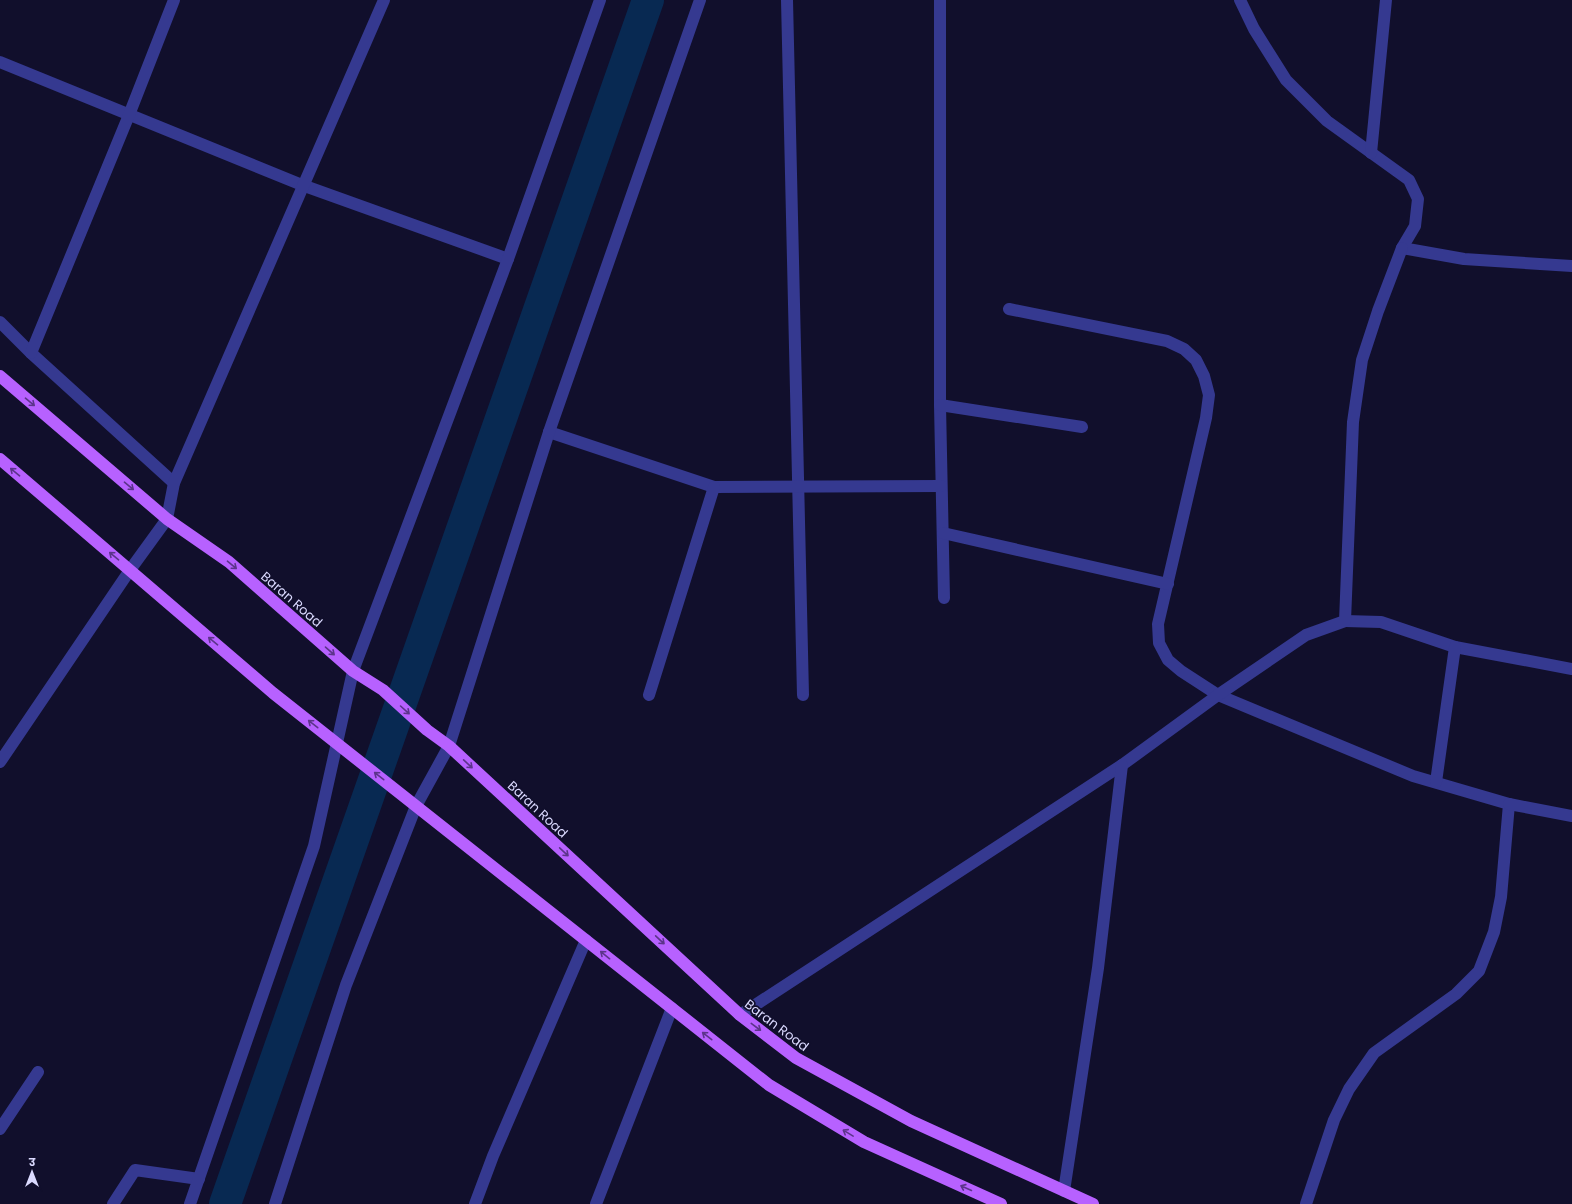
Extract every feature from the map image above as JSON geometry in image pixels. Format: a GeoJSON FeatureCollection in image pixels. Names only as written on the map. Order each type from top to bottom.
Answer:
{"type":"FeatureCollection","features":[{"type":"Feature","properties":{"kind":"main road","name":"Baran Road"},"geometry":{"type":"LineString","coordinates":[[0,376],[167,519],[229,562],[353,671],[383,690],[427,730],[449,746],[740,1015],[796,1058],[911,1121],[1093,1204]]}},
{"type":"Feature","properties":{"kind":"main road"},"geometry":{"type":"LineString","coordinates":[[0,459],[273,693],[769,1085],[864,1142],[1001,1204]]}},
{"type":"Feature","properties":{"kind":"street"},"geometry":{"type":"LineString","coordinates":[[31,353],[129,115],[174,0]]}},
{"type":"Feature","properties":{"kind":"street"},"geometry":{"type":"LineString","coordinates":[[0,762],[130,570],[167,519],[174,483],[384,0]]}},
{"type":"Feature","properties":{"kind":"street"},"geometry":{"type":"LineString","coordinates":[[190,1204],[314,846],[353,671],[508,259],[600,0]]}},
{"type":"Feature","properties":{"kind":"street"},"geometry":{"type":"LineString","coordinates":[[275,1204],[346,984],[416,806],[449,746],[549,432],[700,0]]}},
{"type":"Feature","properties":{"kind":"street"},"geometry":{"type":"LineString","coordinates":[[787,0],[803,695]]}},
{"type":"Feature","properties":{"kind":"street"},"geometry":{"type":"LineString","coordinates":[[940,0],[940,405],[944,598]]}},
{"type":"Feature","properties":{"kind":"street"},"geometry":{"type":"LineString","coordinates":[[1240,0],[1254,28],[1286,80],[1327,121],[1408,180],[1418,199],[1415,226],[1402,248],[1378,311],[1362,360],[1353,422],[1345,621]]}},
{"type":"Feature","properties":{"kind":"street"},"geometry":{"type":"LineString","coordinates":[[1371,153],[1386,0]]}},
{"type":"Feature","properties":{"kind":"street"},"geometry":{"type":"LineString","coordinates":[[0,62],[302,186],[508,259]]}},
{"type":"Feature","properties":{"kind":"street"},"geometry":{"type":"LineString","coordinates":[[1402,248],[1464,259],[1572,266]]}},
{"type":"Feature","properties":{"kind":"street"},"geometry":{"type":"LineString","coordinates":[[1009,309],[1167,341],[1184,349],[1196,360],[1204,376],[1209,395],[1206,418],[1158,624],[1159,643],[1168,660],[1181,671],[1218,695],[1413,776],[1508,804],[1572,816]]}},
{"type":"Feature","properties":{"kind":"street"},"geometry":{"type":"LineString","coordinates":[[0,322],[31,353],[174,483]]}},
{"type":"Feature","properties":{"kind":"street"},"geometry":{"type":"LineString","coordinates":[[940,405],[1082,427]]}},
{"type":"Feature","properties":{"kind":"street"},"geometry":{"type":"LineString","coordinates":[[549,432],[714,487],[941,486]]}},
{"type":"Feature","properties":{"kind":"street"},"geometry":{"type":"LineString","coordinates":[[649,695],[714,487]]}},
{"type":"Feature","properties":{"kind":"street"},"geometry":{"type":"LineString","coordinates":[[943,533],[1168,584]]}},
{"type":"Feature","properties":{"kind":"street"},"geometry":{"type":"LineString","coordinates":[[740,1015],[1122,765],[1218,695],[1306,635],[1345,621],[1381,622],[1455,647],[1572,669]]}},
{"type":"Feature","properties":{"kind":"street"},"geometry":{"type":"LineString","coordinates":[[1436,782],[1455,647]]}},
{"type":"Feature","properties":{"kind":"street"},"geometry":{"type":"LineString","coordinates":[[1064,1191],[1098,968],[1122,765]]}},
{"type":"Feature","properties":{"kind":"street"},"geometry":{"type":"LineString","coordinates":[[1306,1204],[1334,1120],[1349,1089],[1374,1052],[1456,994],[1479,971],[1494,932],[1501,897],[1508,804]]}},
{"type":"Feature","properties":{"kind":"street"},"geometry":{"type":"LineString","coordinates":[[476,1204],[494,1156],[586,940]]}},
{"type":"Feature","properties":{"kind":"street"},"geometry":{"type":"LineString","coordinates":[[596,1204],[672,1008]]}},
{"type":"Feature","properties":{"kind":"street"},"geometry":{"type":"LineString","coordinates":[[0,1129],[38,1072]]}},
{"type":"Feature","properties":{"kind":"street"},"geometry":{"type":"LineString","coordinates":[[113,1204],[135,1170],[198,1179]]}},
{"type":"Feature","properties":{"kind":"waterway"},"geometry":{"type":"LineString","coordinates":[[225,1204],[648,0]]}}]}
